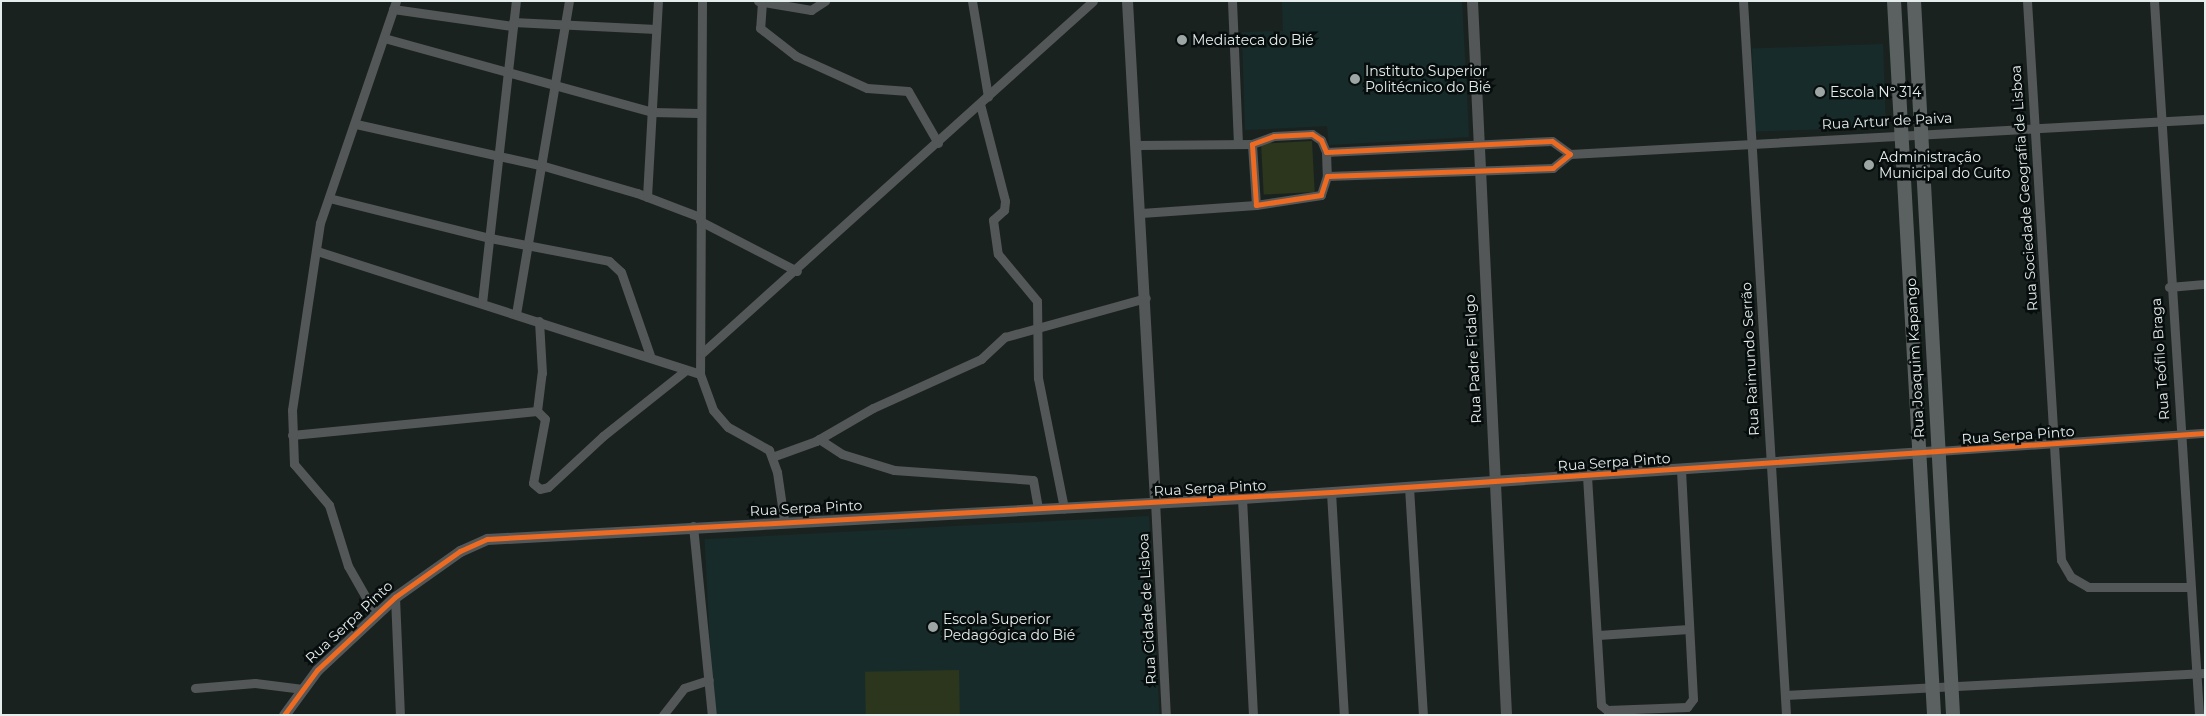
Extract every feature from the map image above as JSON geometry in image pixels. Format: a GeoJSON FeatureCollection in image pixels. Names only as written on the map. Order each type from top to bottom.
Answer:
{"type":"FeatureCollection","features":[{"type":"Feature","properties":{"kind":"main road","name":"Rua Joaquim Kapango"},"geometry":{"type":"LineString","coordinates":[[1894,1],[1921,452],[1934,715]]}},
{"type":"Feature","properties":{"kind":"main road","name":"Rua Joaquim Kapango"},"geometry":{"type":"LineString","coordinates":[[1914,1],[1953,715]]}},
{"type":"Feature","properties":{"kind":"main road"},"geometry":{"type":"LineString","coordinates":[[1909,238],[1927,238]]}},
{"type":"Feature","properties":{"kind":"main road"},"geometry":{"type":"LineString","coordinates":[[1914,343],[1933,342]]}},
{"type":"Feature","properties":{"kind":"main road"},"geometry":{"type":"LineString","coordinates":[[1926,572],[1946,571]]}},
{"type":"Feature","properties":{"kind":"street"},"geometry":{"type":"LineString","coordinates":[[482,303],[502,158],[508,70],[516,1]]}},
{"type":"Feature","properties":{"kind":"street"},"geometry":{"type":"LineString","coordinates":[[516,314],[531,243],[569,1]]}},
{"type":"Feature","properties":{"kind":"street"},"geometry":{"type":"LineString","coordinates":[[647,197],[658,1]]}},
{"type":"Feature","properties":{"kind":"street"},"geometry":{"type":"LineString","coordinates":[[702,1],[699,112],[702,354],[700,374],[713,410],[728,427],[762,445],[772,457],[784,520]]}},
{"type":"Feature","properties":{"kind":"street"},"geometry":{"type":"LineString","coordinates":[[825,1],[810,10],[760,2],[760,28],[796,56],[867,88],[908,91],[938,143]]}},
{"type":"Feature","properties":{"kind":"street"},"geometry":{"type":"LineString","coordinates":[[972,1],[988,97]]}},
{"type":"Feature","properties":{"kind":"street"},"geometry":{"type":"LineString","coordinates":[[702,354],[797,271],[1093,1]]}},
{"type":"Feature","properties":{"kind":"street"},"geometry":{"type":"LineString","coordinates":[[1127,1],[1138,145],[1155,501]]}},
{"type":"Feature","properties":{"kind":"street"},"geometry":{"type":"LineString","coordinates":[[1232,1],[1238,143]]}},
{"type":"Feature","properties":{"kind":"street","name":"Rua Padre Fidalgo"},"geometry":{"type":"LineString","coordinates":[[1472,1],[1493,481],[1506,715]]}},
{"type":"Feature","properties":{"kind":"street","name":"Rua Raimundo Serrão"},"geometry":{"type":"LineString","coordinates":[[1743,1],[1750,144],[1786,715]]}},
{"type":"Feature","properties":{"kind":"street","name":"Rua Sociedade Geografia de Lisboa"},"geometry":{"type":"LineString","coordinates":[[2027,1],[2033,130],[2055,443],[2061,560],[2071,576],[2088,587],[2110,590],[2190,587]]}},
{"type":"Feature","properties":{"kind":"street","name":"Rua Teófilo Braga"},"geometry":{"type":"LineString","coordinates":[[2154,1],[2169,287],[2179,434],[2190,587],[2200,673],[2199,715]]}},
{"type":"Feature","properties":{"kind":"street"},"geometry":{"type":"LineString","coordinates":[[376,615],[348,566],[329,505],[298,473],[292,435],[317,252],[329,198],[356,124],[364,86],[384,38],[394,5],[513,24],[656,29]]}},
{"type":"Feature","properties":{"kind":"street"},"geometry":{"type":"LineString","coordinates":[[384,38],[508,70],[652,112],[699,112]]}},
{"type":"Feature","properties":{"kind":"street"},"geometry":{"type":"LineString","coordinates":[[980,104],[1006,201],[1004,210],[992,220],[998,254],[1034,295],[1040,326],[1038,378],[1064,508]]}},
{"type":"Feature","properties":{"kind":"street","name":"Rua Artur de Paiva"},"geometry":{"type":"LineString","coordinates":[[1570,154],[1901,133],[2033,130],[2205,119]]}},
{"type":"Feature","properties":{"kind":"street"},"geometry":{"type":"LineString","coordinates":[[356,124],[544,166],[647,197],[700,219],[797,271]]}},
{"type":"Feature","properties":{"kind":"street"},"geometry":{"type":"LineString","coordinates":[[1138,145],[1252,144],[1274,136],[1312,134],[1321,140],[1326,152],[1326,176],[1321,195],[1256,205],[1141,213]]}},
{"type":"Feature","properties":{"kind":"street"},"geometry":{"type":"LineString","coordinates":[[1326,152],[1477,143],[1552,141],[1570,154],[1553,168],[1326,176]]}},
{"type":"Feature","properties":{"kind":"street"},"geometry":{"type":"LineString","coordinates":[[1252,144],[1256,205]]}},
{"type":"Feature","properties":{"kind":"street"},"geometry":{"type":"LineString","coordinates":[[329,198],[490,238],[531,243],[596,255],[615,264],[652,358]]}},
{"type":"Feature","properties":{"kind":"street"},"geometry":{"type":"LineString","coordinates":[[317,252],[539,321],[700,374]]}},
{"type":"Feature","properties":{"kind":"street"},"geometry":{"type":"LineString","coordinates":[[2169,287],[2205,284]]}},
{"type":"Feature","properties":{"kind":"street"},"geometry":{"type":"LineString","coordinates":[[772,457],[819,439],[874,408],[981,359],[1005,337],[1146,298]]}},
{"type":"Feature","properties":{"kind":"street"},"geometry":{"type":"LineString","coordinates":[[537,411],[542,373],[539,321]]}},
{"type":"Feature","properties":{"kind":"street"},"geometry":{"type":"LineString","coordinates":[[537,411],[545,419],[533,483],[540,489],[548,487],[603,436],[686,370]]}},
{"type":"Feature","properties":{"kind":"street"},"geometry":{"type":"LineString","coordinates":[[292,435],[537,411]]}},
{"type":"Feature","properties":{"kind":"street","name":"Rua Serpa Pinto"},"geometry":{"type":"LineString","coordinates":[[284,715],[303,689],[395,597],[460,552],[487,539],[784,520],[1242,498],[2205,433]]}},
{"type":"Feature","properties":{"kind":"street"},"geometry":{"type":"LineString","coordinates":[[819,439],[842,454],[894,470],[1033,480],[1038,508]]}},
{"type":"Feature","properties":{"kind":"street"},"geometry":{"type":"LineString","coordinates":[[1587,476],[1604,709],[1687,706],[1693,699],[1681,468]]}},
{"type":"Feature","properties":{"kind":"street"},"geometry":{"type":"LineString","coordinates":[[1409,487],[1423,715]]}},
{"type":"Feature","properties":{"kind":"street"},"geometry":{"type":"LineString","coordinates":[[1330,492],[1344,715]]}},
{"type":"Feature","properties":{"kind":"street"},"geometry":{"type":"LineString","coordinates":[[1242,498],[1253,715]]}},
{"type":"Feature","properties":{"kind":"street","name":"Rua Cidade de Lisboa"},"geometry":{"type":"LineString","coordinates":[[1155,501],[1166,715]]}},
{"type":"Feature","properties":{"kind":"street"},"geometry":{"type":"LineString","coordinates":[[693,526],[712,715]]}},
{"type":"Feature","properties":{"kind":"street"},"geometry":{"type":"LineString","coordinates":[[395,597],[400,715]]}},
{"type":"Feature","properties":{"kind":"street"},"geometry":{"type":"LineString","coordinates":[[1598,635],[1689,630]]}},
{"type":"Feature","properties":{"kind":"street"},"geometry":{"type":"LineString","coordinates":[[1785,695],[2200,673]]}},
{"type":"Feature","properties":{"kind":"street"},"geometry":{"type":"LineString","coordinates":[[663,715],[684,688],[709,680]]}},
{"type":"Feature","properties":{"kind":"street"},"geometry":{"type":"LineString","coordinates":[[195,688],[255,683],[303,689]]}},
{"type":"Feature","properties":{"kind":"shaded area","name":"Instituto Superior Politécnico do Bié"},"geometry":{"type":"Polygon","coordinates":[[[1282,1],[1462,1],[1469,137],[1329,145],[1327,126],[1245,130],[1242,32],[1283,31],[1282,1]]]}},
{"type":"Feature","properties":{"kind":"shaded area","name":"Escola Nº 314"},"geometry":{"type":"Polygon","coordinates":[[[1883,44],[1886,127],[1755,132],[1752,49],[1883,44]]]}},
{"type":"Feature","properties":{"kind":"shaded area","name":"Escola Superior Pedagógica do Bié"},"geometry":{"type":"Polygon","coordinates":[[[1149,516],[1159,715],[714,715],[705,539],[1149,516]]]}},
{"type":"Feature","properties":{"kind":"green space"},"geometry":{"type":"Polygon","coordinates":[[[1312,141],[1315,192],[1264,195],[1261,144],[1312,141]]]}},
{"type":"Feature","properties":{"kind":"green space"},"geometry":{"type":"Polygon","coordinates":[[[959,670],[960,715],[866,715],[865,672],[959,670]]]}},
{"type":"Feature","properties":{"kind":"cycle path"},"geometry":{"type":"LineString","coordinates":[[1312,134],[1321,140],[1326,152],[1552,141],[1570,154],[1553,168],[1327,176],[1321,195],[1256,205],[1252,144],[1274,136],[1312,134]]}},
{"type":"Feature","properties":{"kind":"cycle path"},"geometry":{"type":"LineString","coordinates":[[284,715],[317,670],[395,597],[460,551],[487,539],[1331,492],[2205,433]]}},
{"type":"Feature","properties":{"kind":"place","name":"Mediateca do Bié"},"geometry":{"type":"Point","coordinates":[1182,40]}},
{"type":"Feature","properties":{"kind":"place","name":"Instituto Superior Politécnico do Bié"},"geometry":{"type":"Point","coordinates":[1355,79]}},
{"type":"Feature","properties":{"kind":"place","name":"Escola Nº 314"},"geometry":{"type":"Point","coordinates":[1820,92]}},
{"type":"Feature","properties":{"kind":"place","name":"Administração Municipal do Cuíto"},"geometry":{"type":"Point","coordinates":[1869,165]}},
{"type":"Feature","properties":{"kind":"place","name":"Escola Superior Pedagógica do Bié"},"geometry":{"type":"Point","coordinates":[933,627]}}]}
